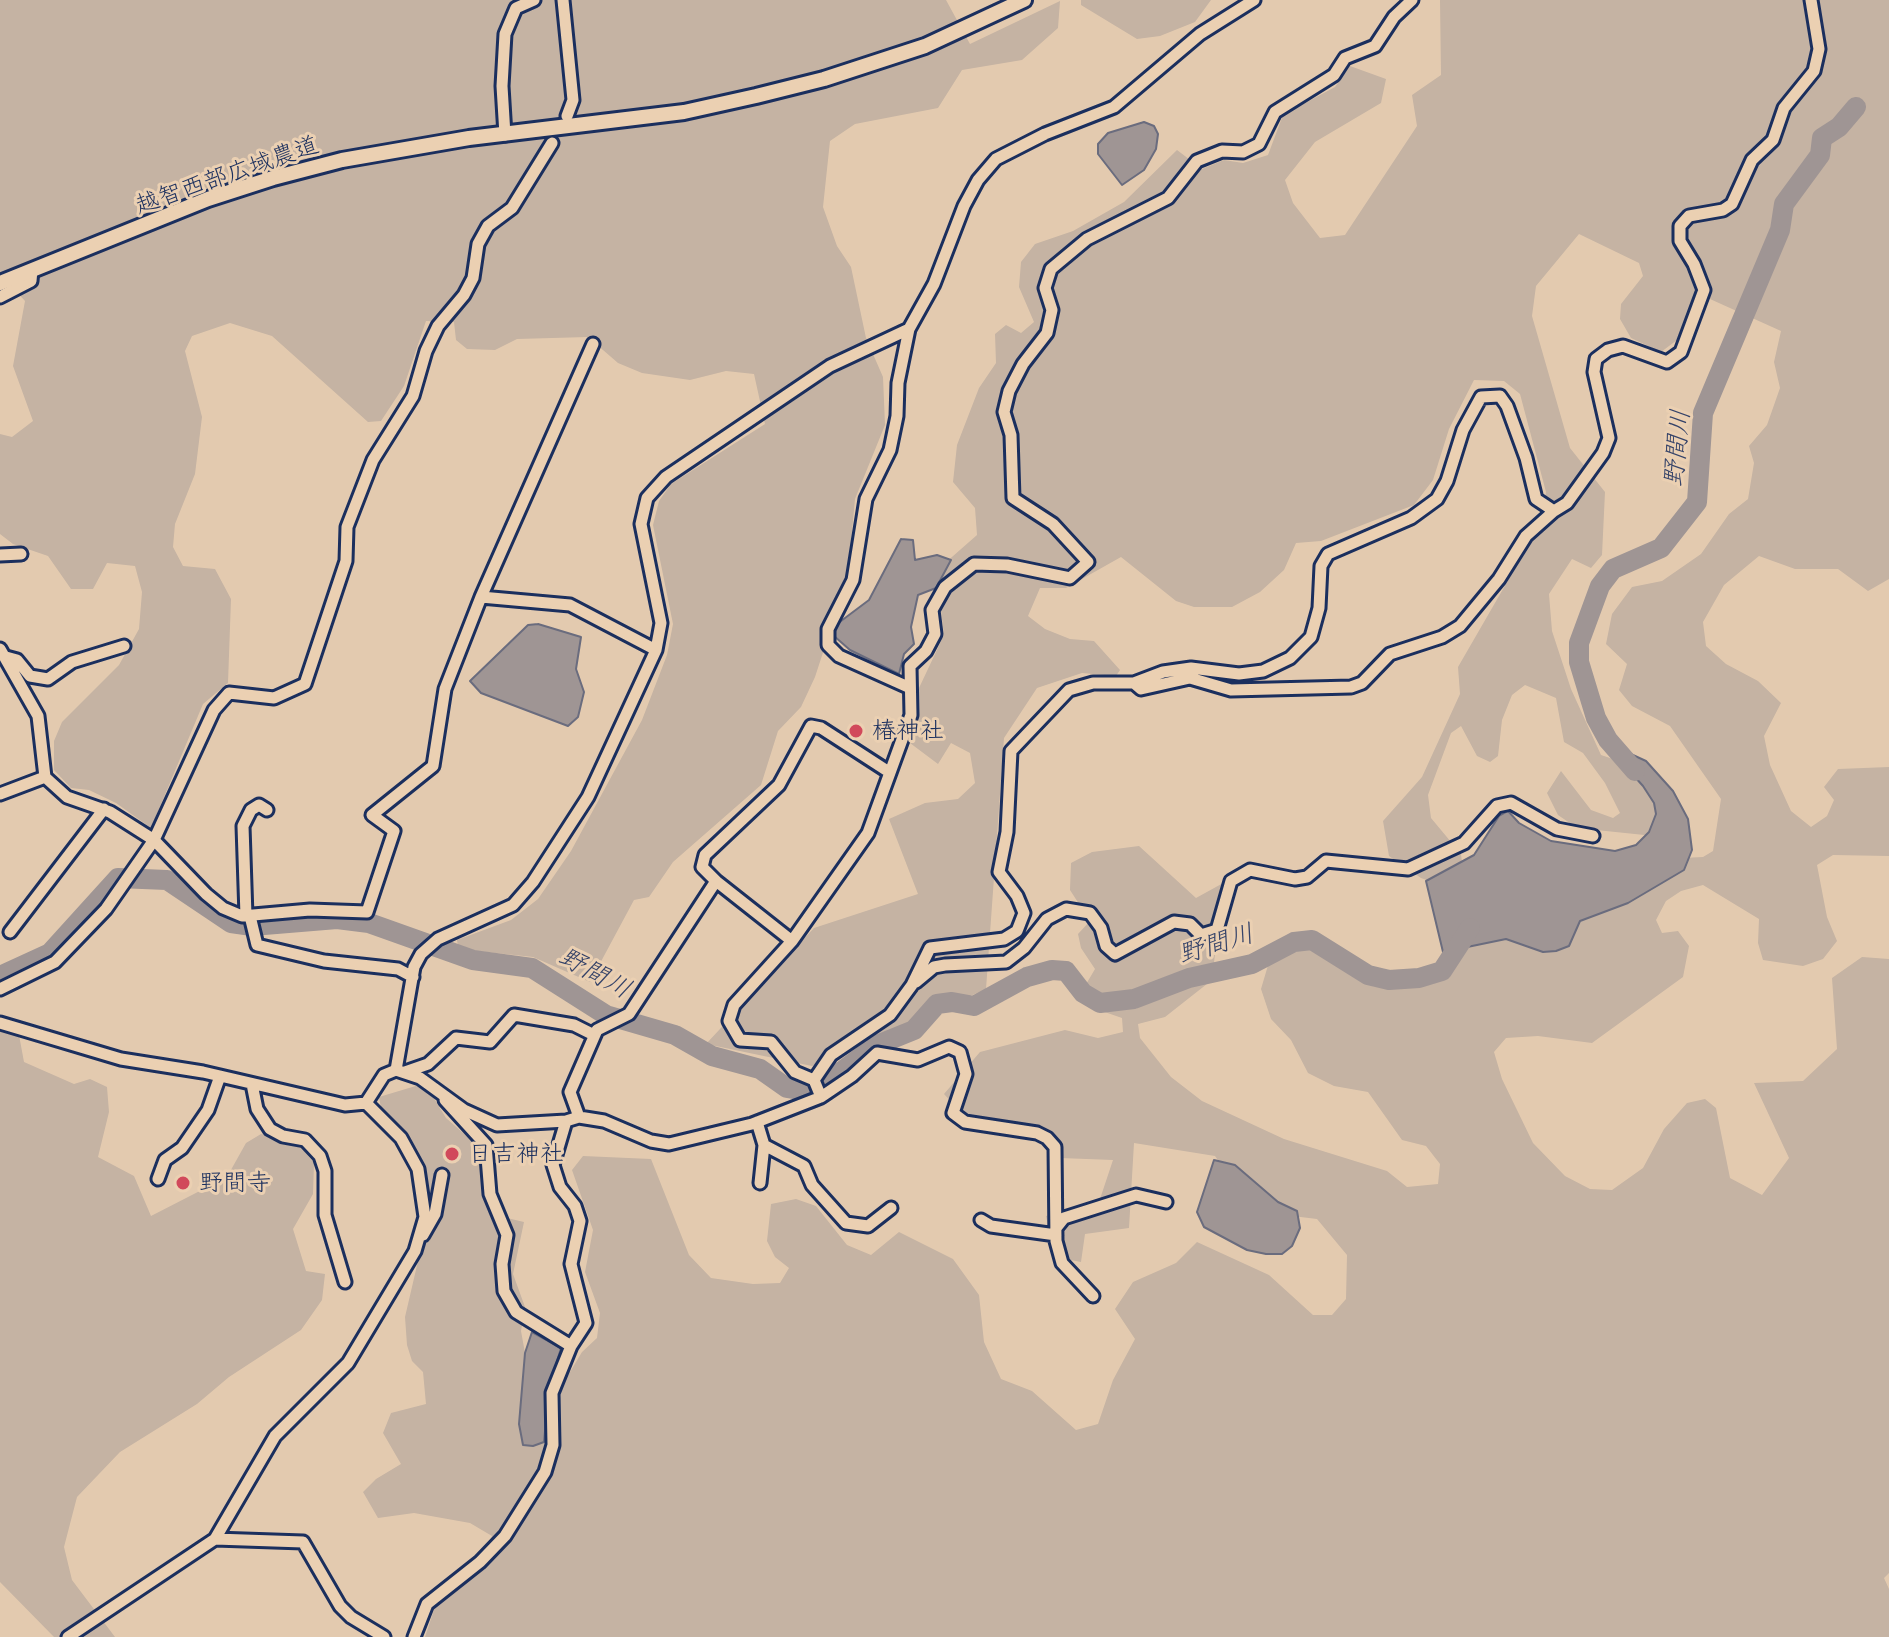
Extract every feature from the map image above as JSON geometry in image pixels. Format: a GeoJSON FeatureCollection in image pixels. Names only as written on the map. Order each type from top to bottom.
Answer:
{"type":"FeatureCollection","features":[{"type":"Feature","properties":{"kind":"street"},"geometry":{"type":"LineString","coordinates":[[505,135],[502,86],[505,34],[516,8],[534,0]]}},
{"type":"Feature","properties":{"kind":"street"},"geometry":{"type":"LineString","coordinates":[[563,0],[573,100],[567,116]]}},
{"type":"Feature","properties":{"kind":"street","name":"越智西部広域農道"},"geometry":{"type":"LineString","coordinates":[[0,283],[208,199],[273,178],[342,160],[684,112],[824,79],[925,46],[1024,0]]}},
{"type":"Feature","properties":{"kind":"street"},"geometry":{"type":"LineString","coordinates":[[908,687],[839,656],[828,645],[828,629],[853,580],[866,499],[890,450],[898,383],[909,329],[934,284],[964,206],[978,180],[996,159],[1045,134],[1114,107],[1200,34],[1254,0]]}},
{"type":"Feature","properties":{"kind":"street"},"geometry":{"type":"LineString","coordinates":[[821,1097],[814,1080],[795,1072],[771,1042],[740,1040],[729,1021],[734,1005],[792,941],[868,833],[911,715],[908,687],[910,666],[926,651],[935,634],[932,610],[945,587],[974,564],[1007,565],[1070,578],[1088,562],[1053,524],[1013,498],[1011,435],[1004,412],[1009,391],[1023,364],[1047,333],[1052,310],[1045,288],[1051,269],[1087,239],[1168,198],[1197,161],[1222,151],[1243,152],[1259,144],[1275,112],[1334,75],[1345,58],[1375,46],[1394,17],[1412,0]]}},
{"type":"Feature","properties":{"kind":"street"},"geometry":{"type":"LineString","coordinates":[[1134,683],[1141,689],[1190,678],[1231,690],[1351,687],[1362,683],[1390,654],[1442,637],[1460,626],[1499,579],[1526,536],[1567,503],[1603,453],[1609,438],[1594,372],[1596,359],[1608,350],[1623,346],[1667,362],[1681,352],[1704,290],[1694,264],[1680,241],[1680,226],[1689,216],[1723,210],[1732,204],[1752,160],[1773,140],[1784,108],[1814,71],[1819,49],[1811,0]]}},
{"type":"Feature","properties":{"kind":"street"},"geometry":{"type":"LineString","coordinates":[[0,989],[55,962],[106,909],[154,840],[214,710],[229,693],[274,698],[305,684],[346,561],[347,527],[373,460],[413,396],[426,351],[438,326],[473,278],[478,244],[488,226],[512,208],[552,143]]}},
{"type":"Feature","properties":{"kind":"street"},"geometry":{"type":"LineString","coordinates":[[0,297],[31,281],[32,270]]}},
{"type":"Feature","properties":{"kind":"street"},"geometry":{"type":"LineString","coordinates":[[400,1071],[413,977],[421,954],[438,939],[513,905],[533,882],[588,797],[656,650],[661,623],[641,524],[647,498],[666,477],[830,366],[909,329]]}},
{"type":"Feature","properties":{"kind":"street"},"geometry":{"type":"LineString","coordinates":[[2,653],[38,716],[45,777],[67,797],[104,809],[154,840],[223,908],[248,916],[310,910],[367,912],[394,831],[372,815],[433,766],[445,689],[481,597],[593,344]]}},
{"type":"Feature","properties":{"kind":"street"},"geometry":{"type":"LineString","coordinates":[[814,1080],[831,1055],[890,1015],[912,985],[930,948],[1004,939],[1017,931],[1024,913],[1017,896],[999,872],[1007,832],[1011,751],[1069,690],[1093,683],[1134,683],[1163,672],[1191,668],[1239,674],[1263,671],[1290,658],[1311,637],[1319,608],[1321,566],[1328,554],[1411,518],[1437,499],[1447,481],[1463,430],[1481,397],[1500,396],[1507,406],[1526,458],[1536,499],[1554,511]]}},
{"type":"Feature","properties":{"kind":"street"},"geometry":{"type":"LineString","coordinates":[[0,555],[21,554]]}},
{"type":"Feature","properties":{"kind":"street"},"geometry":{"type":"LineString","coordinates":[[481,597],[570,605],[656,650]]}},
{"type":"Feature","properties":{"kind":"street"},"geometry":{"type":"LineString","coordinates":[[2,653],[17,660],[30,676],[48,679],[72,662],[124,646]]}},
{"type":"Feature","properties":{"kind":"street"},"geometry":{"type":"LineString","coordinates":[[792,941],[716,881],[702,867],[705,855],[779,785],[811,726],[821,728],[889,772]]}},
{"type":"Feature","properties":{"kind":"street"},"geometry":{"type":"LineString","coordinates":[[0,794],[45,777]]}},
{"type":"Feature","properties":{"kind":"street"},"geometry":{"type":"LineString","coordinates":[[912,985],[934,967],[1006,962],[1024,948],[1047,919],[1066,909],[1090,913],[1101,928],[1106,946],[1115,954],[1174,922],[1190,924],[1201,935],[1217,930],[1231,881],[1250,870],[1295,879],[1307,877],[1326,861],[1408,869],[1464,843],[1497,806],[1511,803],[1557,829],[1593,836]]}},
{"type":"Feature","properties":{"kind":"street"},"geometry":{"type":"LineString","coordinates":[[267,810],[259,805],[251,810],[243,826],[248,916],[257,945],[324,961],[398,969],[413,977]]}},
{"type":"Feature","properties":{"kind":"street"},"geometry":{"type":"LineString","coordinates":[[10,932],[104,809]]}},
{"type":"Feature","properties":{"kind":"street"},"geometry":{"type":"LineString","coordinates":[[579,1117],[570,1092],[594,1035],[597,1030],[629,1014],[716,881]]}},
{"type":"Feature","properties":{"kind":"street"},"geometry":{"type":"LineString","coordinates":[[366,1103],[384,1075],[428,1064],[456,1038],[490,1042],[514,1015],[574,1025],[594,1035]]}},
{"type":"Feature","properties":{"kind":"street"},"geometry":{"type":"LineString","coordinates":[[0,1023],[121,1059],[220,1076],[345,1105],[366,1103]]}},
{"type":"Feature","properties":{"kind":"street"},"geometry":{"type":"LineString","coordinates":[[400,1071],[420,1078],[497,1125],[566,1121],[579,1117],[604,1121],[651,1141],[669,1144],[757,1122],[821,1097],[877,1053],[918,1060],[949,1047],[960,1052],[966,1074],[953,1113],[965,1122],[1037,1133],[1055,1147],[1056,1231],[1062,1263],[1093,1296]]}},
{"type":"Feature","properties":{"kind":"street"},"geometry":{"type":"LineString","coordinates":[[158,1179],[165,1160],[182,1148],[208,1110],[220,1076]]}},
{"type":"Feature","properties":{"kind":"street"},"geometry":{"type":"LineString","coordinates":[[252,1084],[257,1109],[270,1129],[283,1136],[305,1140],[320,1156],[325,1171],[325,1215],[345,1282]]}},
{"type":"Feature","properties":{"kind":"street"},"geometry":{"type":"LineString","coordinates":[[440,1093],[457,1117],[486,1145],[490,1194],[507,1235],[502,1264],[504,1291],[516,1312],[571,1346]]}},
{"type":"Feature","properties":{"kind":"street"},"geometry":{"type":"LineString","coordinates":[[366,1103],[401,1138],[418,1169],[425,1217],[418,1243]]}},
{"type":"Feature","properties":{"kind":"street"},"geometry":{"type":"LineString","coordinates":[[414,1637],[427,1604],[505,1536],[545,1472],[553,1445],[552,1393],[571,1346],[586,1323],[571,1264],[580,1221],[575,1206],[560,1187],[553,1165],[566,1121]]}},
{"type":"Feature","properties":{"kind":"street"},"geometry":{"type":"LineString","coordinates":[[757,1122],[764,1145],[760,1183]]}},
{"type":"Feature","properties":{"kind":"street"},"geometry":{"type":"LineString","coordinates":[[764,1145],[804,1166],[812,1185],[846,1223],[868,1226],[891,1208]]}},
{"type":"Feature","properties":{"kind":"street"},"geometry":{"type":"LineString","coordinates":[[68,1637],[215,1539],[275,1436],[348,1363],[435,1214],[442,1175]]}},
{"type":"Feature","properties":{"kind":"street"},"geometry":{"type":"LineString","coordinates":[[1056,1231],[1064,1218],[1136,1195],[1166,1202]]}},
{"type":"Feature","properties":{"kind":"street"},"geometry":{"type":"LineString","coordinates":[[981,1220],[991,1226],[1056,1231]]}},
{"type":"Feature","properties":{"kind":"street"},"geometry":{"type":"LineString","coordinates":[[215,1539],[303,1542],[340,1606],[351,1617],[384,1637]]}},
{"type":"Feature","properties":{"kind":"shaded area"},"geometry":{"type":"Polygon","coordinates":[[[0,0],[946,0],[970,44],[1060,1],[1058,28],[1022,60],[962,70],[938,108],[855,124],[830,141],[823,207],[837,246],[851,267],[866,338],[883,377],[885,425],[855,499],[848,576],[815,677],[801,707],[778,731],[761,785],[673,862],[649,897],[634,900],[590,982],[533,957],[477,951],[458,946],[457,940],[511,920],[538,899],[571,851],[642,720],[667,655],[673,624],[653,525],[659,501],[671,484],[765,424],[754,374],[726,371],[690,380],[642,373],[618,363],[588,337],[517,339],[495,350],[467,349],[456,340],[454,322],[426,321],[404,386],[381,421],[368,422],[272,336],[230,323],[192,336],[185,351],[202,417],[195,474],[175,524],[173,547],[183,566],[215,569],[231,599],[228,683],[203,704],[151,828],[116,803],[89,790],[71,788],[54,770],[54,741],[62,722],[119,665],[139,629],[142,592],[135,566],[107,563],[93,589],[71,589],[48,556],[13,544],[0,534],[0,434],[12,437],[33,421],[13,366],[25,301],[0,274],[0,0]]]}},
{"type":"Feature","properties":{"kind":"shaded area"},"geometry":{"type":"Polygon","coordinates":[[[1081,0],[1211,0],[1195,22],[1160,36],[1137,39],[1081,5],[1081,0]]]}},
{"type":"Feature","properties":{"kind":"shaded area"},"geometry":{"type":"Polygon","coordinates":[[[1440,0],[1889,0],[1889,579],[1868,591],[1838,569],[1795,569],[1759,556],[1724,585],[1703,622],[1706,646],[1726,664],[1758,681],[1781,703],[1764,736],[1770,765],[1791,811],[1811,827],[1827,816],[1834,800],[1824,787],[1838,769],[1889,767],[1889,856],[1833,855],[1817,865],[1827,917],[1837,941],[1823,959],[1803,966],[1763,960],[1758,943],[1759,919],[1703,885],[1681,891],[1666,901],[1656,920],[1662,933],[1678,931],[1689,946],[1683,977],[1592,1043],[1538,1036],[1506,1038],[1494,1052],[1502,1079],[1533,1143],[1565,1176],[1590,1189],[1612,1190],[1643,1168],[1664,1129],[1687,1103],[1705,1099],[1716,1108],[1730,1178],[1762,1195],[1789,1158],[1754,1083],[1803,1081],[1837,1049],[1832,978],[1862,957],[1889,959],[1889,1573],[1884,1578],[1889,1589],[1889,1637],[425,1637],[435,1607],[484,1567],[492,1536],[470,1523],[414,1513],[378,1518],[363,1492],[376,1479],[401,1464],[383,1433],[391,1413],[426,1404],[423,1372],[412,1361],[407,1345],[405,1317],[428,1218],[429,1194],[424,1168],[400,1127],[381,1108],[379,1097],[419,1085],[432,1095],[446,1118],[478,1146],[481,1181],[490,1214],[524,1222],[513,1274],[525,1307],[521,1331],[525,1353],[547,1377],[570,1372],[582,1352],[597,1338],[600,1313],[585,1272],[593,1230],[572,1170],[583,1156],[651,1159],[689,1255],[711,1278],[753,1284],[780,1283],[789,1268],[775,1257],[767,1241],[771,1204],[796,1199],[816,1206],[847,1245],[871,1255],[899,1232],[953,1259],[979,1295],[984,1342],[1001,1379],[1032,1391],[1076,1430],[1098,1424],[1113,1380],[1135,1339],[1115,1309],[1133,1282],[1176,1263],[1197,1242],[1269,1275],[1313,1315],[1332,1315],[1346,1299],[1347,1255],[1317,1219],[1276,1214],[1230,1177],[1215,1156],[1134,1143],[1129,1228],[1085,1234],[1081,1262],[1055,1257],[1046,1216],[1100,1199],[1113,1160],[1060,1158],[1013,1122],[967,1119],[944,1094],[980,1052],[1065,1030],[1098,1038],[1123,1032],[1122,1018],[1093,1008],[1085,986],[1095,969],[1081,948],[1078,934],[1090,921],[1070,890],[1071,863],[1092,852],[1139,846],[1196,898],[1225,882],[1211,938],[1215,954],[1212,980],[1165,1017],[1138,1024],[1140,1038],[1171,1077],[1202,1101],[1284,1139],[1387,1171],[1407,1187],[1438,1184],[1440,1164],[1426,1146],[1402,1140],[1368,1092],[1334,1086],[1308,1073],[1291,1040],[1271,1019],[1261,989],[1269,962],[1288,952],[1307,948],[1331,956],[1374,980],[1437,965],[1453,939],[1682,858],[1703,857],[1713,851],[1721,799],[1670,726],[1632,706],[1619,690],[1627,664],[1606,644],[1612,614],[1632,587],[1662,581],[1701,554],[1729,514],[1748,499],[1754,463],[1749,446],[1767,425],[1780,388],[1774,362],[1781,331],[1710,299],[1691,303],[1677,340],[1661,352],[1631,338],[1620,319],[1621,304],[1643,276],[1639,263],[1579,234],[1536,286],[1532,316],[1570,448],[1605,492],[1602,555],[1591,568],[1572,559],[1549,594],[1552,631],[1571,689],[1601,755],[1637,767],[1660,794],[1654,836],[1577,828],[1558,815],[1547,793],[1561,771],[1591,810],[1613,818],[1620,813],[1605,783],[1583,753],[1564,742],[1556,698],[1525,685],[1512,695],[1502,720],[1498,756],[1490,762],[1477,756],[1461,726],[1451,733],[1428,795],[1431,818],[1461,854],[1463,872],[1438,884],[1421,878],[1389,856],[1383,821],[1422,777],[1460,694],[1458,667],[1540,525],[1546,492],[1520,394],[1504,381],[1474,380],[1449,429],[1433,480],[1414,505],[1321,541],[1296,543],[1284,570],[1260,592],[1232,607],[1194,607],[1176,601],[1121,557],[1066,588],[1040,588],[1028,616],[1045,629],[1070,639],[1094,641],[1120,670],[1116,676],[1082,673],[1037,688],[1004,738],[986,989],[812,1066],[706,1044],[814,928],[918,894],[889,819],[925,803],[958,799],[975,783],[970,753],[951,743],[938,764],[910,743],[917,721],[919,688],[944,635],[936,571],[977,535],[975,508],[953,482],[957,445],[979,388],[996,363],[995,334],[1006,325],[1021,333],[1034,322],[1019,287],[1021,262],[1035,244],[1073,231],[1124,202],[1177,150],[1202,169],[1224,160],[1243,163],[1268,155],[1283,115],[1335,87],[1350,66],[1386,79],[1381,103],[1315,142],[1285,180],[1293,203],[1320,238],[1345,235],[1417,126],[1412,95],[1441,75],[1440,0]]]}},
{"type":"Feature","properties":{"kind":"shaded area"},"geometry":{"type":"Polygon","coordinates":[[[1144,122],[1154,126],[1158,134],[1156,149],[1144,170],[1122,185],[1098,154],[1098,144],[1108,133],[1144,122]]]}},
{"type":"Feature","properties":{"kind":"shaded area"},"geometry":{"type":"Polygon","coordinates":[[[901,539],[913,540],[915,560],[937,555],[951,560],[936,588],[918,595],[911,627],[914,644],[904,654],[899,674],[850,650],[834,636],[837,624],[869,600],[901,539]]]}},
{"type":"Feature","properties":{"kind":"shaded area"},"geometry":{"type":"Polygon","coordinates":[[[538,624],[581,637],[576,669],[584,692],[578,717],[568,726],[481,693],[470,681],[528,625],[538,624]]]}},
{"type":"Feature","properties":{"kind":"shaded area"},"geometry":{"type":"Polygon","coordinates":[[[1622,750],[1646,761],[1673,791],[1688,819],[1692,850],[1684,870],[1628,903],[1580,921],[1569,946],[1556,951],[1543,952],[1506,939],[1443,952],[1426,881],[1474,855],[1499,816],[1508,811],[1519,823],[1551,841],[1615,851],[1636,845],[1649,832],[1656,814],[1654,803],[1616,756],[1622,750]]]}},
{"type":"Feature","properties":{"kind":"shaded area"},"geometry":{"type":"Polygon","coordinates":[[[0,1029],[19,1035],[24,1062],[74,1084],[90,1079],[107,1087],[109,1112],[98,1157],[134,1176],[151,1216],[227,1177],[246,1143],[261,1134],[297,1143],[314,1163],[313,1194],[293,1229],[306,1271],[325,1274],[322,1300],[301,1330],[229,1377],[197,1404],[120,1452],[77,1497],[64,1547],[72,1580],[115,1637],[54,1637],[0,1582],[0,1029]]]}},
{"type":"Feature","properties":{"kind":"shaded area"},"geometry":{"type":"Polygon","coordinates":[[[1214,1160],[1235,1165],[1278,1202],[1297,1211],[1300,1228],[1292,1246],[1282,1254],[1247,1250],[1204,1227],[1197,1212],[1214,1160]]]}},
{"type":"Feature","properties":{"kind":"shaded area"},"geometry":{"type":"Polygon","coordinates":[[[532,1332],[561,1348],[549,1388],[544,1442],[533,1446],[523,1445],[519,1424],[525,1353],[532,1332]]]}},
{"type":"Feature","properties":{"kind":"waterway","name":"野間川"},"geometry":{"type":"LineString","coordinates":[[1635,771],[1608,740],[1596,718],[1579,662],[1579,643],[1600,586],[1613,569],[1661,548],[1697,502],[1703,413],[1780,230],[1784,204],[1820,155],[1822,138],[1839,127],[1856,107]]}},
{"type":"Feature","properties":{"kind":"waterway","name":"野間川"},"geometry":{"type":"LineString","coordinates":[[0,976],[50,953],[118,878],[167,880],[231,923],[252,926],[337,919],[369,923],[473,960],[532,968],[606,1015],[675,1035],[712,1056],[760,1069],[787,1088],[805,1091],[827,1082],[877,1045],[914,1030],[937,1004],[952,1002],[974,1006],[1027,977],[1052,970],[1066,971],[1083,993],[1100,1003],[1134,999],[1189,978],[1252,964],[1294,942],[1312,940],[1368,975],[1389,980],[1419,978],[1442,971],[1470,928]]}},
{"type":"Feature","properties":{"kind":"place","name":"椿神社"},"geometry":{"type":"Point","coordinates":[856,731]}},
{"type":"Feature","properties":{"kind":"place","name":"日吉神社"},"geometry":{"type":"Point","coordinates":[452,1154]}},
{"type":"Feature","properties":{"kind":"place","name":"野間寺"},"geometry":{"type":"Point","coordinates":[183,1183]}}]}
